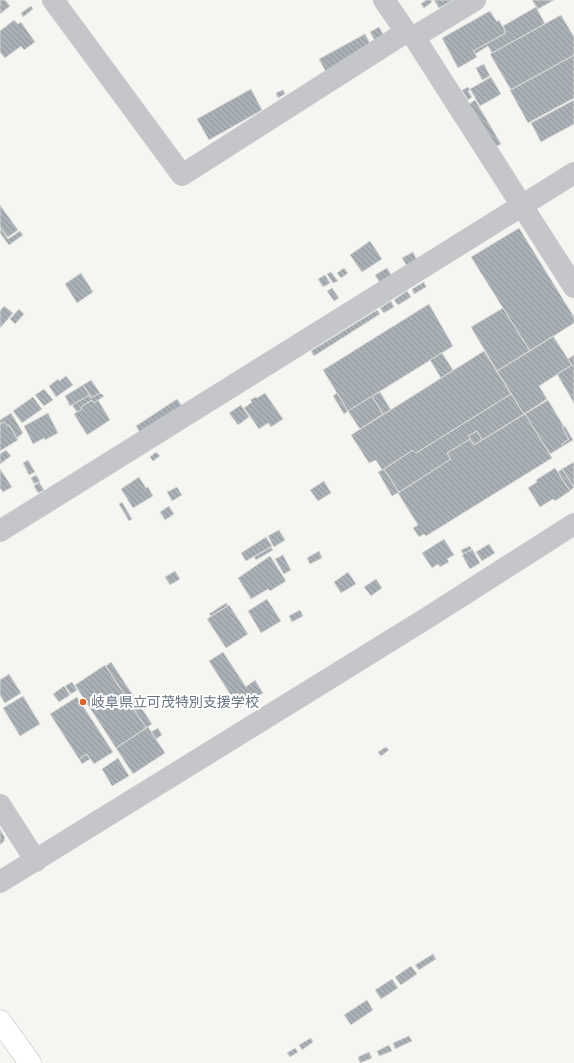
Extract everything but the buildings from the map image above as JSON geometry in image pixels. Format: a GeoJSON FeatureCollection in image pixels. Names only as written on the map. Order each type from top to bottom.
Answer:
{"type":"FeatureCollection","features":[{"type":"Feature","properties":{"kind":"main road"},"geometry":{"type":"LineString","coordinates":[[0,1021],[30,1063]]}},
{"type":"Feature","properties":{"kind":"street"},"geometry":{"type":"LineString","coordinates":[[53,0],[182,175],[410,34],[475,0]]}},
{"type":"Feature","properties":{"kind":"street"},"geometry":{"type":"LineString","coordinates":[[384,0],[410,34],[574,287]]}},
{"type":"Feature","properties":{"kind":"street"},"geometry":{"type":"LineString","coordinates":[[0,531],[574,173]]}},
{"type":"Feature","properties":{"kind":"street"},"geometry":{"type":"LineString","coordinates":[[0,882],[36,861],[574,524]]}},
{"type":"Feature","properties":{"kind":"street"},"geometry":{"type":"LineString","coordinates":[[0,805],[36,861]]}},
{"type":"Feature","properties":{"kind":"place","name":"岐阜県立可茂特別支援学校"},"geometry":{"type":"Point","coordinates":[83,702]}}]}
